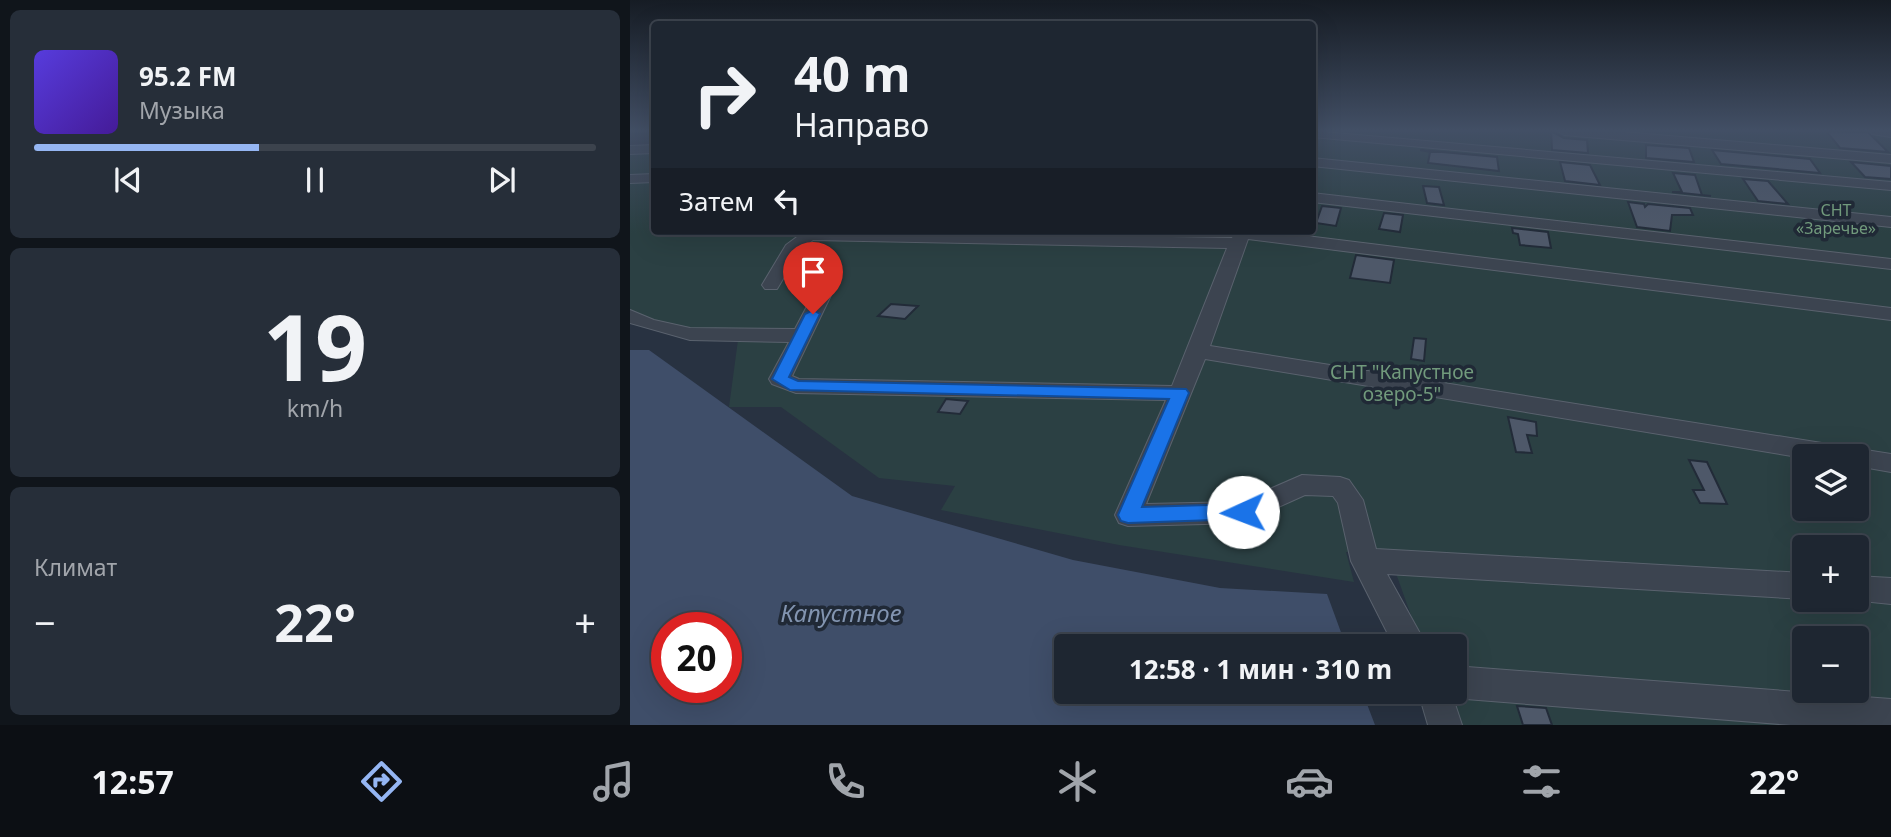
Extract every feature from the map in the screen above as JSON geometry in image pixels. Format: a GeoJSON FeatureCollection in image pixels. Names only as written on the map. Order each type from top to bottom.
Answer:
{"type":"FeatureCollection","features":[{"type":"Feature","properties":{"kind":"lane"},"geometry":{"type":"LineString","coordinates":[[1339,165],[1891,222]]}},
{"type":"Feature","properties":{"kind":"lane"},"geometry":{"type":"LineString","coordinates":[[1654,165],[1891,186]]}},
{"type":"Feature","properties":{"kind":"lane"},"geometry":{"type":"LineString","coordinates":[[630,179],[651,178]]}},
{"type":"Feature","properties":{"kind":"lane"},"geometry":{"type":"LineString","coordinates":[[1316,197],[1891,264]]}},
{"type":"Feature","properties":{"kind":"lane"},"geometry":{"type":"LineString","coordinates":[[771,285],[792,249],[808,235],[1241,236],[1891,314]]}},
{"type":"Feature","properties":{"kind":"lane"},"geometry":{"type":"LineString","coordinates":[[1241,236],[1221,282],[1198,351],[1128,515],[1243,512],[1302,485],[1340,487],[1350,500],[1365,561],[1405,634]]}},
{"type":"Feature","properties":{"kind":"lane"},"geometry":{"type":"LineString","coordinates":[[823,293],[780,379],[796,387],[1180,393]]}},
{"type":"Feature","properties":{"kind":"lane"},"geometry":{"type":"LineString","coordinates":[[630,316],[646,326],[729,338],[802,335]]}},
{"type":"Feature","properties":{"kind":"lane"},"geometry":{"type":"LineString","coordinates":[[1198,351],[1792,447]]}},
{"type":"Feature","properties":{"kind":"lane"},"geometry":{"type":"LineString","coordinates":[[1869,459],[1891,463]]}},
{"type":"Feature","properties":{"kind":"lane"},"geometry":{"type":"LineString","coordinates":[[1365,561],[1480,565],[1792,585]]}},
{"type":"Feature","properties":{"kind":"lane"},"geometry":{"type":"LineString","coordinates":[[1869,590],[1891,591]]}},
{"type":"Feature","properties":{"kind":"lane"},"geometry":{"type":"LineString","coordinates":[[1467,683],[1891,716]]}},
{"type":"Feature","properties":{"kind":"lane"},"geometry":{"type":"LineString","coordinates":[[1438,704],[1445,725]]}},
{"type":"Feature","properties":{"kind":"green space","name":"СНТ \"Капустное озеро-5\""},"geometry":{"type":"Polygon","coordinates":[[[630,165],[651,165],[651,235],[1316,235],[1316,199],[1891,266],[1891,584],[1869,583],[1869,535],[1792,535],[1792,577],[1346,552],[1354,582],[1119,545],[941,510],[955,486],[879,478],[781,407],[729,407],[738,340],[630,319],[630,165]]]}},
{"type":"Feature","properties":{"kind":"green space","name":"СНТ «Заречье»"},"geometry":{"type":"Polygon","coordinates":[[[1316,165],[1673,165],[1868,182],[1682,165],[1891,165],[1891,262],[1316,196],[1316,165]]]}},
{"type":"Feature","properties":{"kind":"green space"},"geometry":{"type":"Polygon","coordinates":[[[1393,565],[1792,588],[1792,612],[1869,612],[1869,594],[1891,595],[1891,725],[1456,725],[1450,704],[1467,704],[1467,634],[1418,634],[1393,565]]]}},
{"type":"Feature","properties":{"kind":"water","name":"Капустное"},"geometry":{"type":"Polygon","coordinates":[[[630,350],[649,350],[852,496],[1073,560],[1220,588],[1327,594],[1342,634],[1054,634],[1054,704],[1367,704],[1375,725],[630,725],[630,350]]]}},
{"type":"Feature","properties":{"kind":"building"},"geometry":{"type":"Polygon","coordinates":[[[1444,165],[1498,165],[1499,171],[1444,165]]]}},
{"type":"Feature","properties":{"kind":"building"},"geometry":{"type":"Polygon","coordinates":[[[1561,165],[1590,165],[1600,185],[1565,181],[1561,165]]]}},
{"type":"Feature","properties":{"kind":"building"},"geometry":{"type":"Polygon","coordinates":[[[1730,165],[1814,165],[1820,173],[1730,165]]]}},
{"type":"Feature","properties":{"kind":"building"},"geometry":{"type":"Polygon","coordinates":[[[1854,165],[1891,166],[1891,179],[1865,177],[1854,165]]]}},
{"type":"Feature","properties":{"kind":"building"},"geometry":{"type":"Polygon","coordinates":[[[1673,173],[1695,175],[1702,195],[1711,196],[1672,192],[1682,192],[1673,173]]]}},
{"type":"Feature","properties":{"kind":"building"},"geometry":{"type":"Polygon","coordinates":[[[1743,179],[1768,181],[1788,204],[1758,201],[1743,179]]]}},
{"type":"Feature","properties":{"kind":"building"},"geometry":{"type":"Polygon","coordinates":[[[1423,186],[1439,187],[1444,205],[1427,203],[1423,186]]]}},
{"type":"Feature","properties":{"kind":"building"},"geometry":{"type":"Polygon","coordinates":[[[1628,202],[1644,204],[1645,207],[1648,204],[1690,208],[1693,215],[1672,215],[1670,231],[1637,227],[1628,202]]]}},
{"type":"Feature","properties":{"kind":"building"},"geometry":{"type":"Polygon","coordinates":[[[1322,206],[1341,208],[1336,226],[1316,223],[1322,206]]]}},
{"type":"Feature","properties":{"kind":"building"},"geometry":{"type":"Polygon","coordinates":[[[1384,213],[1403,215],[1400,232],[1379,229],[1384,213]]]}},
{"type":"Feature","properties":{"kind":"building"},"geometry":{"type":"Polygon","coordinates":[[[1512,228],[1548,232],[1551,248],[1520,245],[1518,234],[1513,233],[1512,228]]]}},
{"type":"Feature","properties":{"kind":"building"},"geometry":{"type":"Polygon","coordinates":[[[1356,255],[1394,260],[1390,283],[1350,278],[1356,255]]]}},
{"type":"Feature","properties":{"kind":"building"},"geometry":{"type":"Polygon","coordinates":[[[891,304],[918,306],[905,319],[878,316],[891,304]]]}},
{"type":"Feature","properties":{"kind":"building"},"geometry":{"type":"Polygon","coordinates":[[[1414,338],[1426,339],[1424,361],[1411,359],[1414,338]]]}},
{"type":"Feature","properties":{"kind":"building"},"geometry":{"type":"Polygon","coordinates":[[[946,399],[968,401],[960,414],[938,412],[946,399]]]}},
{"type":"Feature","properties":{"kind":"building"},"geometry":{"type":"Polygon","coordinates":[[[1508,417],[1536,422],[1537,436],[1527,435],[1532,453],[1516,452],[1508,417]]]}},
{"type":"Feature","properties":{"kind":"building"},"geometry":{"type":"Polygon","coordinates":[[[1689,460],[1707,462],[1727,504],[1700,503],[1693,490],[1704,490],[1689,460]]]}},
{"type":"Feature","properties":{"kind":"building"},"geometry":{"type":"Polygon","coordinates":[[[1517,706],[1546,708],[1552,725],[1523,725],[1517,706]]]}},
{"type":"Feature","properties":{"kind":"route"},"geometry":{"type":"LineString","coordinates":[[813,314],[780,379],[796,387],[1180,393],[1128,515],[1243,512]]}}]}
